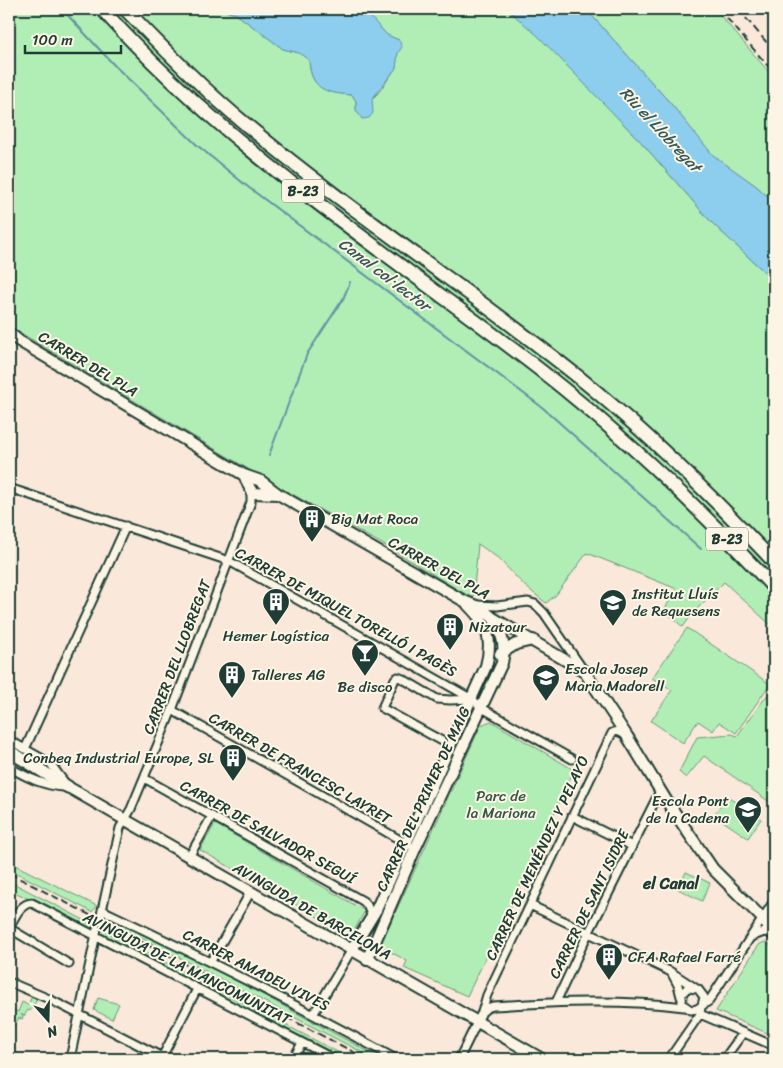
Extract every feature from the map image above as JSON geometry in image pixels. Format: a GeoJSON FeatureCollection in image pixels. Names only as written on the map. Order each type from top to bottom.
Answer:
{"type":"FeatureCollection","features":[{"type":"Feature","properties":{"kind":"highway","name":"B-23"},"geometry":{"type":"LineString","coordinates":[[102,9],[173,82],[236,139],[333,215],[520,354],[592,412],[663,475],[774,588]]}},
{"type":"Feature","properties":{"kind":"highway","name":"B-23"},"geometry":{"type":"LineString","coordinates":[[125,9],[186,71],[248,126],[353,208],[517,329],[629,419],[719,503],[774,562]]}},
{"type":"Feature","properties":{"kind":"main road","name":"AVINGUDA DE BARCELONA"},"geometry":{"type":"LineString","coordinates":[[9,751],[37,761],[68,787]]}},
{"type":"Feature","properties":{"kind":"street","name":"CARRER DEL PLA"},"geometry":{"type":"LineString","coordinates":[[9,333],[14,341],[244,475],[256,486],[278,494],[468,603],[481,608],[493,618],[584,671]]}},
{"type":"Feature","properties":{"kind":"street","name":"CARRER DEL LLOBREGAT"},"geometry":{"type":"LineString","coordinates":[[102,912],[118,834],[131,809],[172,710],[256,486]]}},
{"type":"Feature","properties":{"kind":"street","name":"CARRER DE MIQUEL TORELLÓ I PAGÈS"},"geometry":{"type":"LineString","coordinates":[[9,488],[229,560],[472,698],[482,708],[572,759]]}},
{"type":"Feature","properties":{"kind":"street"},"geometry":{"type":"LineString","coordinates":[[25,749],[126,526]]}},
{"type":"Feature","properties":{"kind":"street"},"geometry":{"type":"LineString","coordinates":[[468,603],[497,606],[528,602],[535,604],[544,613],[627,736],[660,791],[714,869],[762,918],[774,935]]}},
{"type":"Feature","properties":{"kind":"street","name":"CARRER DEL PRIMER DE MAIG"},"geometry":{"type":"LineString","coordinates":[[367,960],[411,847],[486,666],[490,643],[486,628],[468,603]]}},
{"type":"Feature","properties":{"kind":"street"},"geometry":{"type":"LineString","coordinates":[[493,618],[501,634],[504,650]]}},
{"type":"Feature","properties":{"kind":"street","name":"CARRER DEL PRIMER DE MAIG"},"geometry":{"type":"LineString","coordinates":[[486,666],[504,650],[516,644],[533,640]]}},
{"type":"Feature","properties":{"kind":"street","name":"CARRER DEL PRIMER DE MAIG"},"geometry":{"type":"LineString","coordinates":[[351,951],[411,847],[482,708],[502,663],[504,650]]}},
{"type":"Feature","properties":{"kind":"street"},"geometry":{"type":"LineString","coordinates":[[442,741],[382,708],[394,679],[398,677],[403,679],[437,698],[450,700],[472,698]]}},
{"type":"Feature","properties":{"kind":"street","name":"CARRER DE FRANCESC LAYRET"},"geometry":{"type":"LineString","coordinates":[[172,710],[411,847]]}},
{"type":"Feature","properties":{"kind":"street","name":"CARRER DE MENÉNDEZ Y PELAYO"},"geometry":{"type":"LineString","coordinates":[[459,1059],[487,995],[612,733],[621,731],[627,736]]}},
{"type":"Feature","properties":{"kind":"street","name":"AVINGUDA DE BARCELONA"},"geometry":{"type":"LineString","coordinates":[[9,740],[25,749],[37,761],[28,774],[11,769]]}},
{"type":"Feature","properties":{"kind":"street","name":"AVINGUDA DE BARCELONA"},"geometry":{"type":"LineString","coordinates":[[11,769],[22,776],[52,786],[68,787],[367,960],[479,1017],[542,1059]]}},
{"type":"Feature","properties":{"kind":"street","name":"CARRER DE SALVADOR SEGUÍ"},"geometry":{"type":"LineString","coordinates":[[144,778],[363,901],[367,904],[372,917]]}},
{"type":"Feature","properties":{"kind":"street","name":"CARRER DE SANT ISIDRE"},"geometry":{"type":"LineString","coordinates":[[556,1002],[660,791]]}},
{"type":"Feature","properties":{"kind":"street"},"geometry":{"type":"LineString","coordinates":[[189,858],[212,816]]}},
{"type":"Feature","properties":{"kind":"street"},"geometry":{"type":"LineString","coordinates":[[572,816],[632,846]]}},
{"type":"Feature","properties":{"kind":"street"},"geometry":{"type":"LineString","coordinates":[[211,961],[250,893]]}},
{"type":"Feature","properties":{"kind":"street"},"geometry":{"type":"LineString","coordinates":[[669,1059],[701,1009],[711,998],[751,938],[762,926],[762,918],[774,901]]}},
{"type":"Feature","properties":{"kind":"street","name":"AVINGUDA DE LA MANCOMUNITAT"},"geometry":{"type":"LineString","coordinates":[[9,928],[21,908],[27,903],[32,903],[97,933],[197,989],[334,1059]]}},
{"type":"Feature","properties":{"kind":"street"},"geometry":{"type":"LineString","coordinates":[[530,905],[671,972],[706,993],[716,990]]}},
{"type":"Feature","properties":{"kind":"street","name":"CARRER AMADEU VIVES"},"geometry":{"type":"LineString","coordinates":[[102,912],[211,961],[314,1013],[396,1059]]}},
{"type":"Feature","properties":{"kind":"street"},"geometry":{"type":"LineString","coordinates":[[9,928],[69,964]]}},
{"type":"Feature","properties":{"kind":"street"},"geometry":{"type":"LineString","coordinates":[[751,938],[764,932],[774,935]]}},
{"type":"Feature","properties":{"kind":"street"},"geometry":{"type":"LineString","coordinates":[[70,1059],[97,933]]}},
{"type":"Feature","properties":{"kind":"street"},"geometry":{"type":"LineString","coordinates":[[314,1013],[351,951]]}},
{"type":"Feature","properties":{"kind":"street"},"geometry":{"type":"LineString","coordinates":[[671,972],[678,985],[684,1007]]}},
{"type":"Feature","properties":{"kind":"street"},"geometry":{"type":"LineString","coordinates":[[9,982],[80,1014],[163,1059],[197,989]]}},
{"type":"Feature","properties":{"kind":"street"},"geometry":{"type":"LineString","coordinates":[[681,997],[684,991],[696,988]]}},
{"type":"Feature","properties":{"kind":"street"},"geometry":{"type":"LineString","coordinates":[[696,988],[704,997],[701,1009]]}},
{"type":"Feature","properties":{"kind":"street"},"geometry":{"type":"LineString","coordinates":[[479,1017],[487,1008],[493,1006],[556,1002],[657,1004],[694,1010],[701,1009],[743,1033],[774,1046]]}},
{"type":"Feature","properties":{"kind":"street"},"geometry":{"type":"LineString","coordinates":[[724,1059],[743,1033]]}},
{"type":"Feature","properties":{"kind":"street"},"geometry":{"type":"LineString","coordinates":[[293,1059],[302,1043]]}},
{"type":"Feature","properties":{"kind":"green space"},"geometry":{"type":"Polygon","coordinates":[[[9,9],[225,9],[236,14],[283,49],[299,53],[309,60],[310,70],[317,84],[328,91],[352,95],[356,101],[356,110],[379,92],[396,68],[399,40],[387,35],[363,9],[507,9],[538,35],[640,141],[712,223],[774,281],[774,628],[724,582],[693,613],[683,627],[664,610],[677,589],[587,553],[556,595],[546,603],[525,586],[498,558],[478,544],[473,599],[391,549],[265,479],[9,326],[9,9]]]}},
{"type":"Feature","properties":{"kind":"green space"},"geometry":{"type":"Polygon","coordinates":[[[586,9],[715,9],[774,78],[774,202],[755,185],[713,156],[672,105],[586,9]]]}},
{"type":"Feature","properties":{"kind":"green space"},"geometry":{"type":"Polygon","coordinates":[[[687,628],[770,684],[736,733],[719,722],[713,731],[698,721],[683,743],[651,721],[672,690],[652,678],[687,628]]]}},
{"type":"Feature","properties":{"kind":"green space"},"geometry":{"type":"Polygon","coordinates":[[[774,686],[774,805],[704,756],[686,778],[679,772],[697,737],[732,734],[737,736],[774,686]]]}},
{"type":"Feature","properties":{"kind":"green space","name":"Parc de la Mariona"},"geometry":{"type":"Polygon","coordinates":[[[491,721],[574,770],[467,996],[404,968],[407,961],[380,946],[481,725],[491,721]]]}},
{"type":"Feature","properties":{"kind":"green space"},"geometry":{"type":"Polygon","coordinates":[[[727,796],[761,819],[748,838],[714,815],[727,796]]]}},
{"type":"Feature","properties":{"kind":"green space"},"geometry":{"type":"Polygon","coordinates":[[[215,824],[365,911],[351,936],[200,850],[215,824]]]}},
{"type":"Feature","properties":{"kind":"green space"},"geometry":{"type":"Polygon","coordinates":[[[9,862],[97,906],[92,912],[9,869],[9,862]]]}},
{"type":"Feature","properties":{"kind":"green space"},"geometry":{"type":"Polygon","coordinates":[[[686,872],[710,883],[702,901],[678,889],[686,872]]]}},
{"type":"Feature","properties":{"kind":"green space"},"geometry":{"type":"Polygon","coordinates":[[[9,881],[351,1059],[339,1059],[9,889],[9,881]]]}},
{"type":"Feature","properties":{"kind":"green space"},"geometry":{"type":"Polygon","coordinates":[[[124,923],[211,967],[382,1059],[375,1059],[122,928],[124,923]]]}},
{"type":"Feature","properties":{"kind":"green space"},"geometry":{"type":"Polygon","coordinates":[[[765,942],[774,951],[774,1036],[716,1011],[756,949],[765,942]]]}},
{"type":"Feature","properties":{"kind":"green space"},"geometry":{"type":"Polygon","coordinates":[[[32,996],[38,998],[30,1011],[28,1010],[24,1016],[21,1014],[22,1019],[19,1018],[14,1026],[9,1023],[9,1008],[18,1012],[22,1002],[28,1005],[32,996]]]}},
{"type":"Feature","properties":{"kind":"green space"},"geometry":{"type":"Polygon","coordinates":[[[98,998],[119,1004],[112,1019],[94,1010],[98,998]]]}},
{"type":"Feature","properties":{"kind":"water"},"geometry":{"type":"Polygon","coordinates":[[[225,9],[363,9],[387,35],[399,40],[402,47],[398,53],[396,68],[372,99],[373,113],[369,118],[362,119],[356,110],[356,101],[352,95],[328,91],[317,84],[310,70],[309,60],[299,53],[283,49],[236,14],[225,9]]]}},
{"type":"Feature","properties":{"kind":"water","name":"Riu el Llobregat"},"geometry":{"type":"Polygon","coordinates":[[[507,9],[586,9],[672,105],[713,155],[755,185],[774,202],[774,281],[712,223],[640,141],[538,36],[507,9]]]}},
{"type":"Feature","properties":{"kind":"waterway","name":"Canal col·lector"},"geometry":{"type":"LineString","coordinates":[[62,9],[114,65],[198,146],[248,187],[543,408],[701,549]]}},
{"type":"Feature","properties":{"kind":"waterway"},"geometry":{"type":"LineString","coordinates":[[269,455],[307,354],[343,299],[350,282]]}},
{"type":"Feature","properties":{"kind":"tunnel"},"geometry":{"type":"LineString","coordinates":[[97,929],[101,915]]}},
{"type":"Feature","properties":{"kind":"railway"},"geometry":{"type":"LineString","coordinates":[[719,9],[774,73]]}},
{"type":"Feature","properties":{"kind":"railway"},"geometry":{"type":"LineString","coordinates":[[738,9],[774,51]]}},
{"type":"Feature","properties":{"kind":"railway"},"geometry":{"type":"LineString","coordinates":[[9,873],[367,1059]]}},
{"type":"Feature","properties":{"kind":"place","name":"Big Mat Roca"},"geometry":{"type":"Point","coordinates":[312,543]}},
{"type":"Feature","properties":{"kind":"place","name":"Hemer Logística"},"geometry":{"type":"Point","coordinates":[276,626]}},
{"type":"Feature","properties":{"kind":"place","name":"Institut Lluís de Requesens"},"geometry":{"type":"Point","coordinates":[613,627]}},
{"type":"Feature","properties":{"kind":"place","name":"Nizatour"},"geometry":{"type":"Point","coordinates":[450,651]}},
{"type":"Feature","properties":{"kind":"place","name":"Be disco"},"geometry":{"type":"Point","coordinates":[365,677]}},
{"type":"Feature","properties":{"kind":"place","name":"Talleres AG"},"geometry":{"type":"Point","coordinates":[232,699]}},
{"type":"Feature","properties":{"kind":"place","name":"Escola Josep Maria Madorell"},"geometry":{"type":"Point","coordinates":[546,702]}},
{"type":"Feature","properties":{"kind":"place","name":"Conbeq Industrial Europe, SL"},"geometry":{"type":"Point","coordinates":[233,782]}},
{"type":"Feature","properties":{"kind":"place","name":"Escola Pont de la Cadena"},"geometry":{"type":"Point","coordinates":[748,834]}},
{"type":"Feature","properties":{"kind":"place","name":"CFA Rafael Farré"},"geometry":{"type":"Point","coordinates":[609,981]}},
{"type":"Feature","properties":{"kind":"district","name":"el Canal"},"geometry":{"type":"Point","coordinates":[671,883]}}]}
